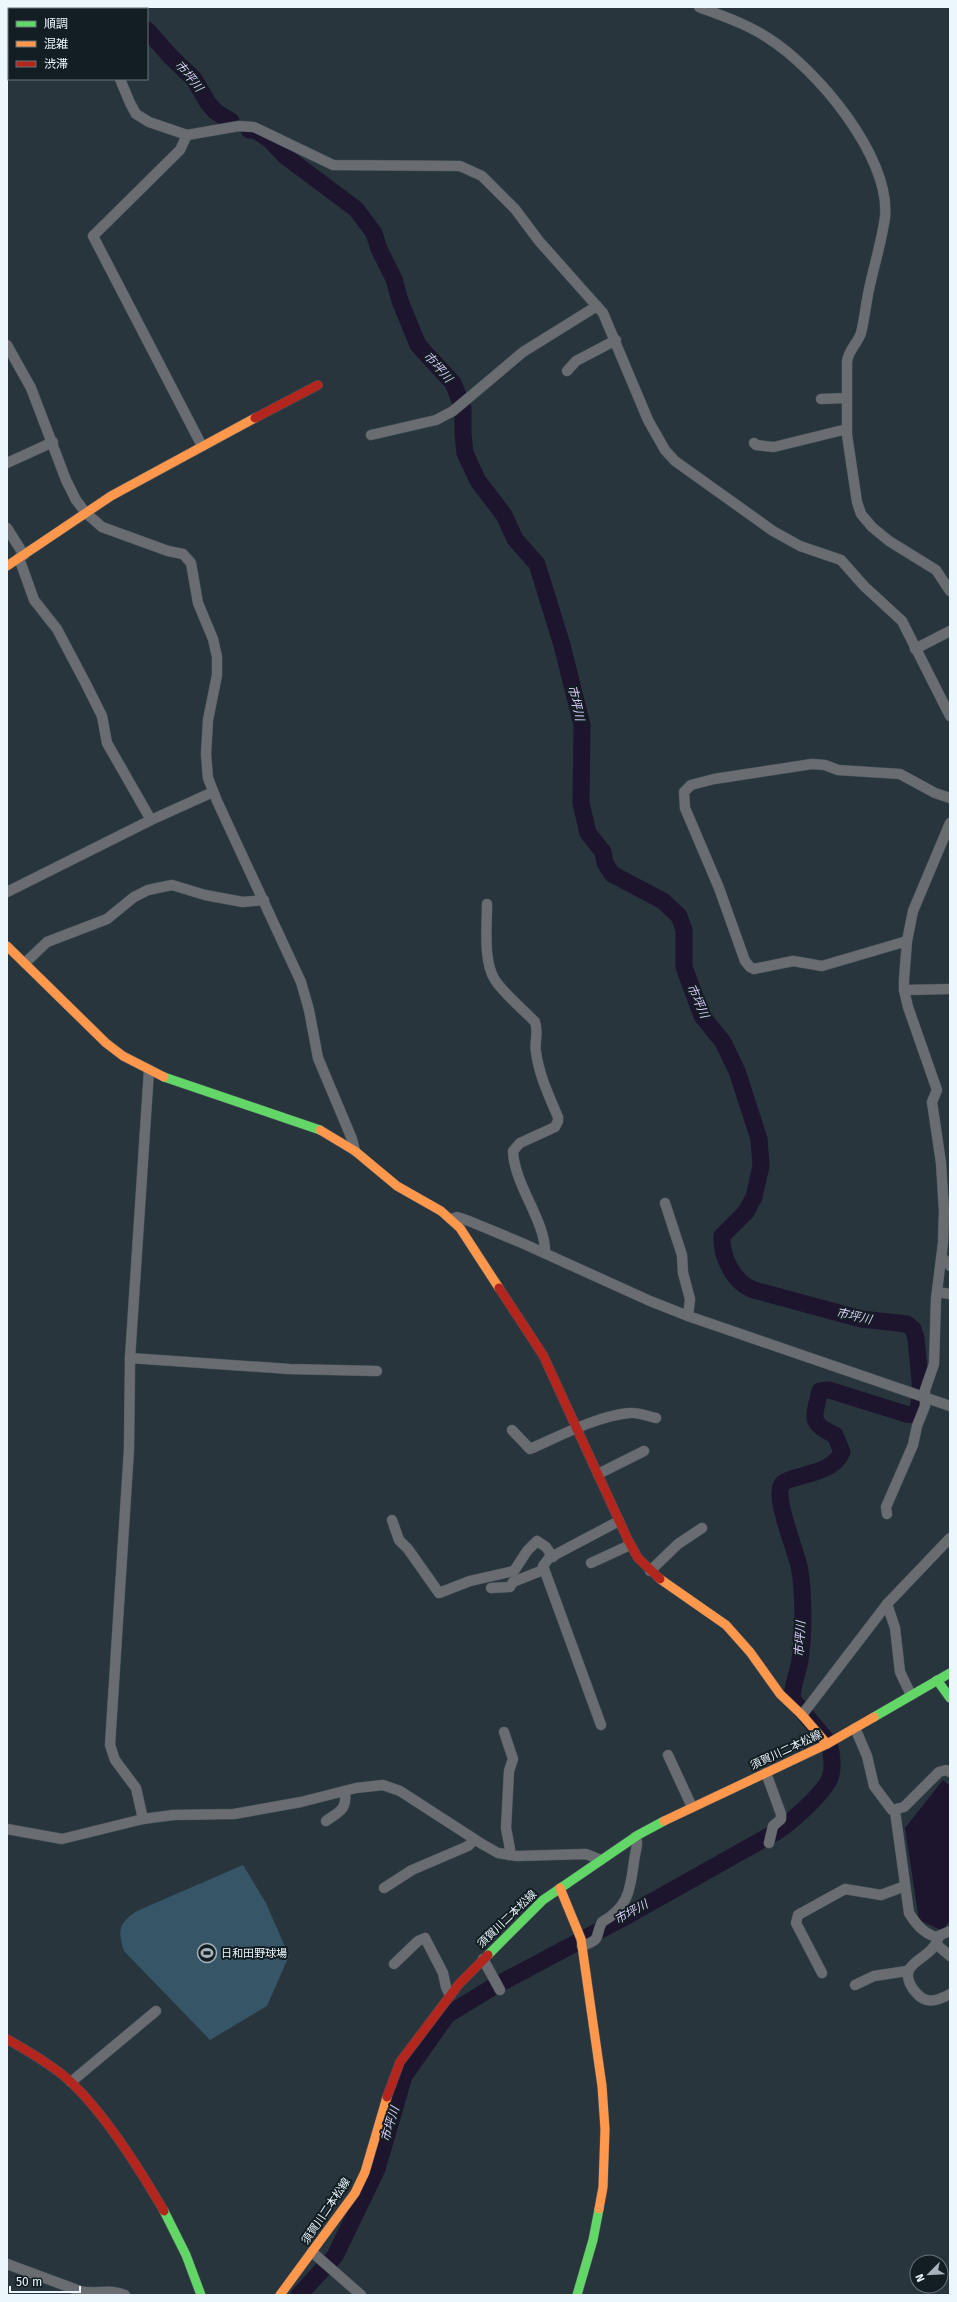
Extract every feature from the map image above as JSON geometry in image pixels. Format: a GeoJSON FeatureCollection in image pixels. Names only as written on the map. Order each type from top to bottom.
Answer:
{"type":"FeatureCollection","features":[{"type":"Feature","properties":{"kind":"street"},"geometry":{"type":"LineString","coordinates":[[699,7],[754,29],[769,38],[798,61],[848,115],[876,171],[883,195],[885,215],[881,245],[870,285],[861,333],[847,357],[847,429],[857,502],[861,514],[872,527],[888,541],[936,570],[950,591]]}},
{"type":"Feature","properties":{"kind":"street"},"geometry":{"type":"LineString","coordinates":[[120,80],[136,114],[149,122],[187,135],[245,126],[263,130],[334,165],[406,164],[465,167],[490,182],[597,306],[616,340],[648,420],[665,450],[675,461],[773,531],[800,546],[841,560],[864,586],[898,617],[950,716]]}},
{"type":"Feature","properties":{"kind":"street"},"geometry":{"type":"LineString","coordinates":[[187,135],[180,150],[93,236],[202,446]]}},
{"type":"Feature","properties":{"kind":"street"},"geometry":{"type":"LineString","coordinates":[[371,435],[436,420],[453,411],[523,352],[597,306]]}},
{"type":"Feature","properties":{"kind":"street"},"geometry":{"type":"LineString","coordinates":[[567,371],[576,361],[616,340]]}},
{"type":"Feature","properties":{"kind":"street"},"geometry":{"type":"LineString","coordinates":[[7,345],[31,388],[72,494],[86,514],[102,527],[168,551],[183,554],[191,563],[198,603],[213,639],[217,657],[216,675],[208,720],[206,754],[208,778],[213,792],[301,982],[309,1010],[318,1058],[352,1139],[355,1152]]}},
{"type":"Feature","properties":{"kind":"street"},"geometry":{"type":"LineString","coordinates":[[7,566],[111,496],[318,385]]}},
{"type":"Feature","properties":{"kind":"street"},"geometry":{"type":"LineString","coordinates":[[822,399],[847,398]]}},
{"type":"Feature","properties":{"kind":"street"},"geometry":{"type":"LineString","coordinates":[[754,443],[756,445],[774,447],[847,429]]}},
{"type":"Feature","properties":{"kind":"street"},"geometry":{"type":"LineString","coordinates":[[7,464],[53,442]]}},
{"type":"Feature","properties":{"kind":"street"},"geometry":{"type":"LineString","coordinates":[[7,528],[21,557],[34,600],[57,629],[102,716],[107,743],[151,820]]}},
{"type":"Feature","properties":{"kind":"street"},"geometry":{"type":"LineString","coordinates":[[916,649],[950,631]]}},
{"type":"Feature","properties":{"kind":"street"},"geometry":{"type":"LineString","coordinates":[[906,941],[822,966],[793,961],[754,969],[750,967],[745,961],[719,888],[685,808],[684,792],[691,785],[714,779],[812,764],[825,765],[838,770],[900,774],[935,793],[950,798]]}},
{"type":"Feature","properties":{"kind":"street"},"geometry":{"type":"LineString","coordinates":[[7,892],[151,820],[213,792]]}},
{"type":"Feature","properties":{"kind":"street"},"geometry":{"type":"LineString","coordinates":[[887,1514],[886,1507],[913,1445],[917,1426],[925,1406],[925,1390],[934,1364],[937,1292],[942,1257],[944,1211],[941,1163],[932,1102],[937,1090],[904,990],[906,941],[913,911],[950,823]]}},
{"type":"Feature","properties":{"kind":"street"},"geometry":{"type":"LineString","coordinates":[[25,963],[48,942],[107,919],[134,897],[148,890],[172,885],[205,895],[243,902],[264,900]]}},
{"type":"Feature","properties":{"kind":"street"},"geometry":{"type":"LineString","coordinates":[[487,904],[488,946],[491,971],[495,980],[535,1022],[538,1029],[535,1042],[539,1068],[558,1117],[555,1127],[520,1143],[513,1151],[519,1177],[544,1239],[545,1253]]}},
{"type":"Feature","properties":{"kind":"street"},"geometry":{"type":"LineString","coordinates":[[7,946],[106,1044],[149,1070],[169,1080],[325,1132],[355,1152],[397,1186],[451,1218],[460,1228],[543,1355],[578,1428],[630,1544],[650,1571],[726,1625],[750,1652],[780,1694],[802,1715],[827,1744]]}},
{"type":"Feature","properties":{"kind":"street"},"geometry":{"type":"LineString","coordinates":[[904,990],[950,989]]}},
{"type":"Feature","properties":{"kind":"street"},"geometry":{"type":"LineString","coordinates":[[143,1819],[136,1788],[115,1760],[110,1745],[129,1449],[130,1358],[149,1070]]}},
{"type":"Feature","properties":{"kind":"street"},"geometry":{"type":"LineString","coordinates":[[665,1203],[682,1255],[683,1273],[690,1299],[688,1316]]}},
{"type":"Feature","properties":{"kind":"street"},"geometry":{"type":"LineString","coordinates":[[451,1218],[457,1217],[545,1253],[650,1301],[688,1316],[950,1406]]}},
{"type":"Feature","properties":{"kind":"street"},"geometry":{"type":"LineString","coordinates":[[942,1257],[950,1266]]}},
{"type":"Feature","properties":{"kind":"street"},"geometry":{"type":"LineString","coordinates":[[937,1292],[950,1294]]}},
{"type":"Feature","properties":{"kind":"street"},"geometry":{"type":"LineString","coordinates":[[130,1358],[289,1369],[377,1371]]}},
{"type":"Feature","properties":{"kind":"street"},"geometry":{"type":"LineString","coordinates":[[512,1430],[530,1449],[578,1428],[627,1413],[656,1418]]}},
{"type":"Feature","properties":{"kind":"street"},"geometry":{"type":"LineString","coordinates":[[598,1474],[644,1451]]}},
{"type":"Feature","properties":{"kind":"street"},"geometry":{"type":"LineString","coordinates":[[392,1520],[399,1540],[408,1549],[439,1593],[470,1581],[514,1571],[524,1554],[537,1541],[546,1547],[553,1557]]}},
{"type":"Feature","properties":{"kind":"street"},"geometry":{"type":"LineString","coordinates":[[601,1725],[543,1570],[544,1562],[620,1521]]}},
{"type":"Feature","properties":{"kind":"street"},"geometry":{"type":"LineString","coordinates":[[650,1571],[678,1544],[702,1528]]}},
{"type":"Feature","properties":{"kind":"street"},"geometry":{"type":"LineString","coordinates":[[802,1715],[887,1604],[950,1538]]}},
{"type":"Feature","properties":{"kind":"street"},"geometry":{"type":"LineString","coordinates":[[591,1563],[630,1544]]}},
{"type":"Feature","properties":{"kind":"street"},"geometry":{"type":"LineString","coordinates":[[491,1588],[510,1587],[513,1582],[543,1570]]}},
{"type":"Feature","properties":{"kind":"street"},"geometry":{"type":"LineString","coordinates":[[887,1604],[895,1628],[900,1672],[911,1695]]}},
{"type":"Feature","properties":{"kind":"street","name":"須賀川二本松線"},"geometry":{"type":"LineString","coordinates":[[280,2295],[355,2193],[365,2172],[387,2098],[400,2062],[450,1995],[483,1959],[543,1900],[635,1837],[692,1807],[827,1744],[937,1680],[950,1674]]}},
{"type":"Feature","properties":{"kind":"street"},"geometry":{"type":"LineString","coordinates":[[937,1680],[950,1698]]}},
{"type":"Feature","properties":{"kind":"street"},"geometry":{"type":"LineString","coordinates":[[855,1728],[867,1756],[874,1786],[887,1806],[895,1811]]}},
{"type":"Feature","properties":{"kind":"street"},"geometry":{"type":"LineString","coordinates":[[504,1732],[513,1760],[509,1771],[506,1828],[510,1849],[509,1855]]}},
{"type":"Feature","properties":{"kind":"street"},"geometry":{"type":"LineString","coordinates":[[668,1755],[692,1807]]}},
{"type":"Feature","properties":{"kind":"street"},"geometry":{"type":"LineString","coordinates":[[895,1811],[904,1807],[939,1772],[946,1770],[950,1772]]}},
{"type":"Feature","properties":{"kind":"street"},"geometry":{"type":"LineString","coordinates":[[766,1773],[781,1814],[781,1819],[773,1826],[769,1843]]}},
{"type":"Feature","properties":{"kind":"street"},"geometry":{"type":"LineString","coordinates":[[7,1829],[62,1839],[143,1819],[173,1815],[228,1815],[301,1802],[372,1785],[394,1788],[492,1850],[509,1855],[579,1853],[601,1860]]}},
{"type":"Feature","properties":{"kind":"street"},"geometry":{"type":"LineString","coordinates":[[326,1821],[344,1808],[346,1801],[345,1791]]}},
{"type":"Feature","properties":{"kind":"street"},"geometry":{"type":"LineString","coordinates":[[895,1811],[909,1913],[917,1925],[938,1940],[950,1956]]}},
{"type":"Feature","properties":{"kind":"street"},"geometry":{"type":"LineString","coordinates":[[582,1946],[592,1943],[597,1938],[602,1922],[613,1915],[630,1891],[637,1847],[635,1837]]}},
{"type":"Feature","properties":{"kind":"street"},"geometry":{"type":"LineString","coordinates":[[384,1888],[412,1870],[468,1846],[474,1840]]}},
{"type":"Feature","properties":{"kind":"street"},"geometry":{"type":"LineString","coordinates":[[822,1973],[796,1923],[798,1915],[845,1889],[880,1895],[905,1886]]}},
{"type":"Feature","properties":{"kind":"street"},"geometry":{"type":"LineString","coordinates":[[560,1888],[582,1946],[589,1984],[601,2078],[605,2132],[602,2194],[593,2240],[577,2295]]}},
{"type":"Feature","properties":{"kind":"street"},"geometry":{"type":"LineString","coordinates":[[950,1931],[938,1940],[926,1955],[909,1966],[907,1970],[908,1980],[923,1999],[934,2001],[950,1994]]}},
{"type":"Feature","properties":{"kind":"street"},"geometry":{"type":"LineString","coordinates":[[394,1964],[418,1941],[426,1938],[443,1973],[446,1987],[450,1995]]}},
{"type":"Feature","properties":{"kind":"street"},"geometry":{"type":"LineString","coordinates":[[483,1959],[500,1990]]}},
{"type":"Feature","properties":{"kind":"street"},"geometry":{"type":"LineString","coordinates":[[855,1985],[874,1976],[907,1970]]}},
{"type":"Feature","properties":{"kind":"street"},"geometry":{"type":"LineString","coordinates":[[71,2082],[156,2011]]}},
{"type":"Feature","properties":{"kind":"street"},"geometry":{"type":"LineString","coordinates":[[7,2039],[71,2082],[97,2110],[159,2201],[181,2244],[200,2295]]}},
{"type":"Feature","properties":{"kind":"street"},"geometry":{"type":"LineString","coordinates":[[312,2252],[361,2295]]}},
{"type":"Feature","properties":{"kind":"street"},"geometry":{"type":"LineString","coordinates":[[7,2264],[80,2291],[92,2294],[116,2291],[125,2295]]}},
{"type":"Feature","properties":{"kind":"shaded area"},"geometry":{"type":"Polygon","coordinates":[[[943,1780],[950,1786],[950,1919],[943,1931],[919,1920],[905,1828],[943,1780]]]}},
{"type":"Feature","properties":{"kind":"shaded area","name":"日和田野球場"},"geometry":{"type":"Polygon","coordinates":[[[243,1865],[266,1903],[289,1956],[267,2006],[210,2040],[124,1951],[120,1932],[126,1919],[137,1911],[243,1865]]]}},
{"type":"Feature","properties":{"kind":"waterway","name":"市坪川"},"geometry":{"type":"LineString","coordinates":[[148,31],[171,57],[194,79],[208,103],[216,112],[231,121]]}},
{"type":"Feature","properties":{"kind":"waterway","name":"市坪川"},"geometry":{"type":"LineString","coordinates":[[249,130],[255,130],[270,140],[285,156],[356,209],[374,233],[379,249],[394,279],[400,301],[418,345],[453,383],[463,408],[465,453],[478,481],[504,515],[515,539],[537,564],[562,645],[582,725],[581,803],[588,833],[603,852],[605,863],[612,874],[663,901],[679,916],[684,930],[684,967],[702,1016],[723,1042],[737,1071],[759,1139],[761,1166],[754,1197],[746,1212],[722,1236],[722,1244],[726,1260],[730,1268],[740,1282],[754,1290],[861,1319],[907,1324],[913,1329],[916,1338],[921,1392],[917,1415],[906,1414],[829,1390],[820,1391],[815,1418],[820,1427],[835,1435],[842,1452],[837,1460],[829,1466],[820,1471],[791,1479],[781,1486],[780,1493],[783,1513],[799,1566],[803,1600],[801,1650],[792,1699],[829,1743],[832,1757],[832,1767],[831,1776],[825,1786],[805,1808],[776,1832],[623,1918],[493,1987],[447,2015],[404,2076],[377,2169],[335,2256],[299,2295]]}},
{"type":"Feature","properties":{"kind":"traffic: fast"},"geometry":{"type":"LineString","coordinates":[[164,1077],[320,1130]]}},
{"type":"Feature","properties":{"kind":"traffic: fast"},"geometry":{"type":"LineString","coordinates":[[874,1717],[950,1673]]}},
{"type":"Feature","properties":{"kind":"traffic: fast"},"geometry":{"type":"LineString","coordinates":[[937,1680],[950,1698]]}},
{"type":"Feature","properties":{"kind":"traffic: fast"},"geometry":{"type":"LineString","coordinates":[[488,1955],[543,1900],[638,1835],[664,1821]]}},
{"type":"Feature","properties":{"kind":"traffic: fast"},"geometry":{"type":"LineString","coordinates":[[577,2295],[593,2240],[599,2209]]}},
{"type":"Feature","properties":{"kind":"traffic: fast"},"geometry":{"type":"LineString","coordinates":[[164,2211],[186,2255],[201,2295]]}},
{"type":"Feature","properties":{"kind":"traffic: slow"},"geometry":{"type":"LineString","coordinates":[[7,566],[111,496],[255,418]]}},
{"type":"Feature","properties":{"kind":"traffic: slow"},"geometry":{"type":"LineString","coordinates":[[7,946],[106,1043],[123,1056],[164,1077]]}},
{"type":"Feature","properties":{"kind":"traffic: slow"},"geometry":{"type":"LineString","coordinates":[[320,1130],[355,1151],[397,1186],[441,1211],[460,1228],[499,1288]]}},
{"type":"Feature","properties":{"kind":"traffic: slow"},"geometry":{"type":"LineString","coordinates":[[660,1579],[726,1625],[750,1652],[780,1694],[802,1715],[827,1744]]}},
{"type":"Feature","properties":{"kind":"traffic: slow"},"geometry":{"type":"LineString","coordinates":[[664,1821],[827,1744],[874,1717]]}},
{"type":"Feature","properties":{"kind":"traffic: slow"},"geometry":{"type":"LineString","coordinates":[[560,1888],[581,1939],[602,2086],[605,2129],[603,2187],[599,2209]]}},
{"type":"Feature","properties":{"kind":"traffic: slow"},"geometry":{"type":"LineString","coordinates":[[280,2295],[355,2193],[365,2172],[387,2097]]}},
{"type":"Feature","properties":{"kind":"traffic: jam"},"geometry":{"type":"LineString","coordinates":[[255,418],[318,385]]}},
{"type":"Feature","properties":{"kind":"traffic: jam"},"geometry":{"type":"LineString","coordinates":[[499,1288],[543,1355],[628,1540],[638,1558],[660,1579]]}},
{"type":"Feature","properties":{"kind":"traffic: jam"},"geometry":{"type":"LineString","coordinates":[[387,2097],[400,2062],[459,1984],[488,1955]]}},
{"type":"Feature","properties":{"kind":"traffic: jam"},"geometry":{"type":"LineString","coordinates":[[7,2039],[50,2065],[78,2089],[106,2121],[119,2139],[164,2211]]}},
{"type":"Feature","properties":{"kind":"place","name":"日和田野球場"},"geometry":{"type":"Point","coordinates":[207,1953]}}]}
